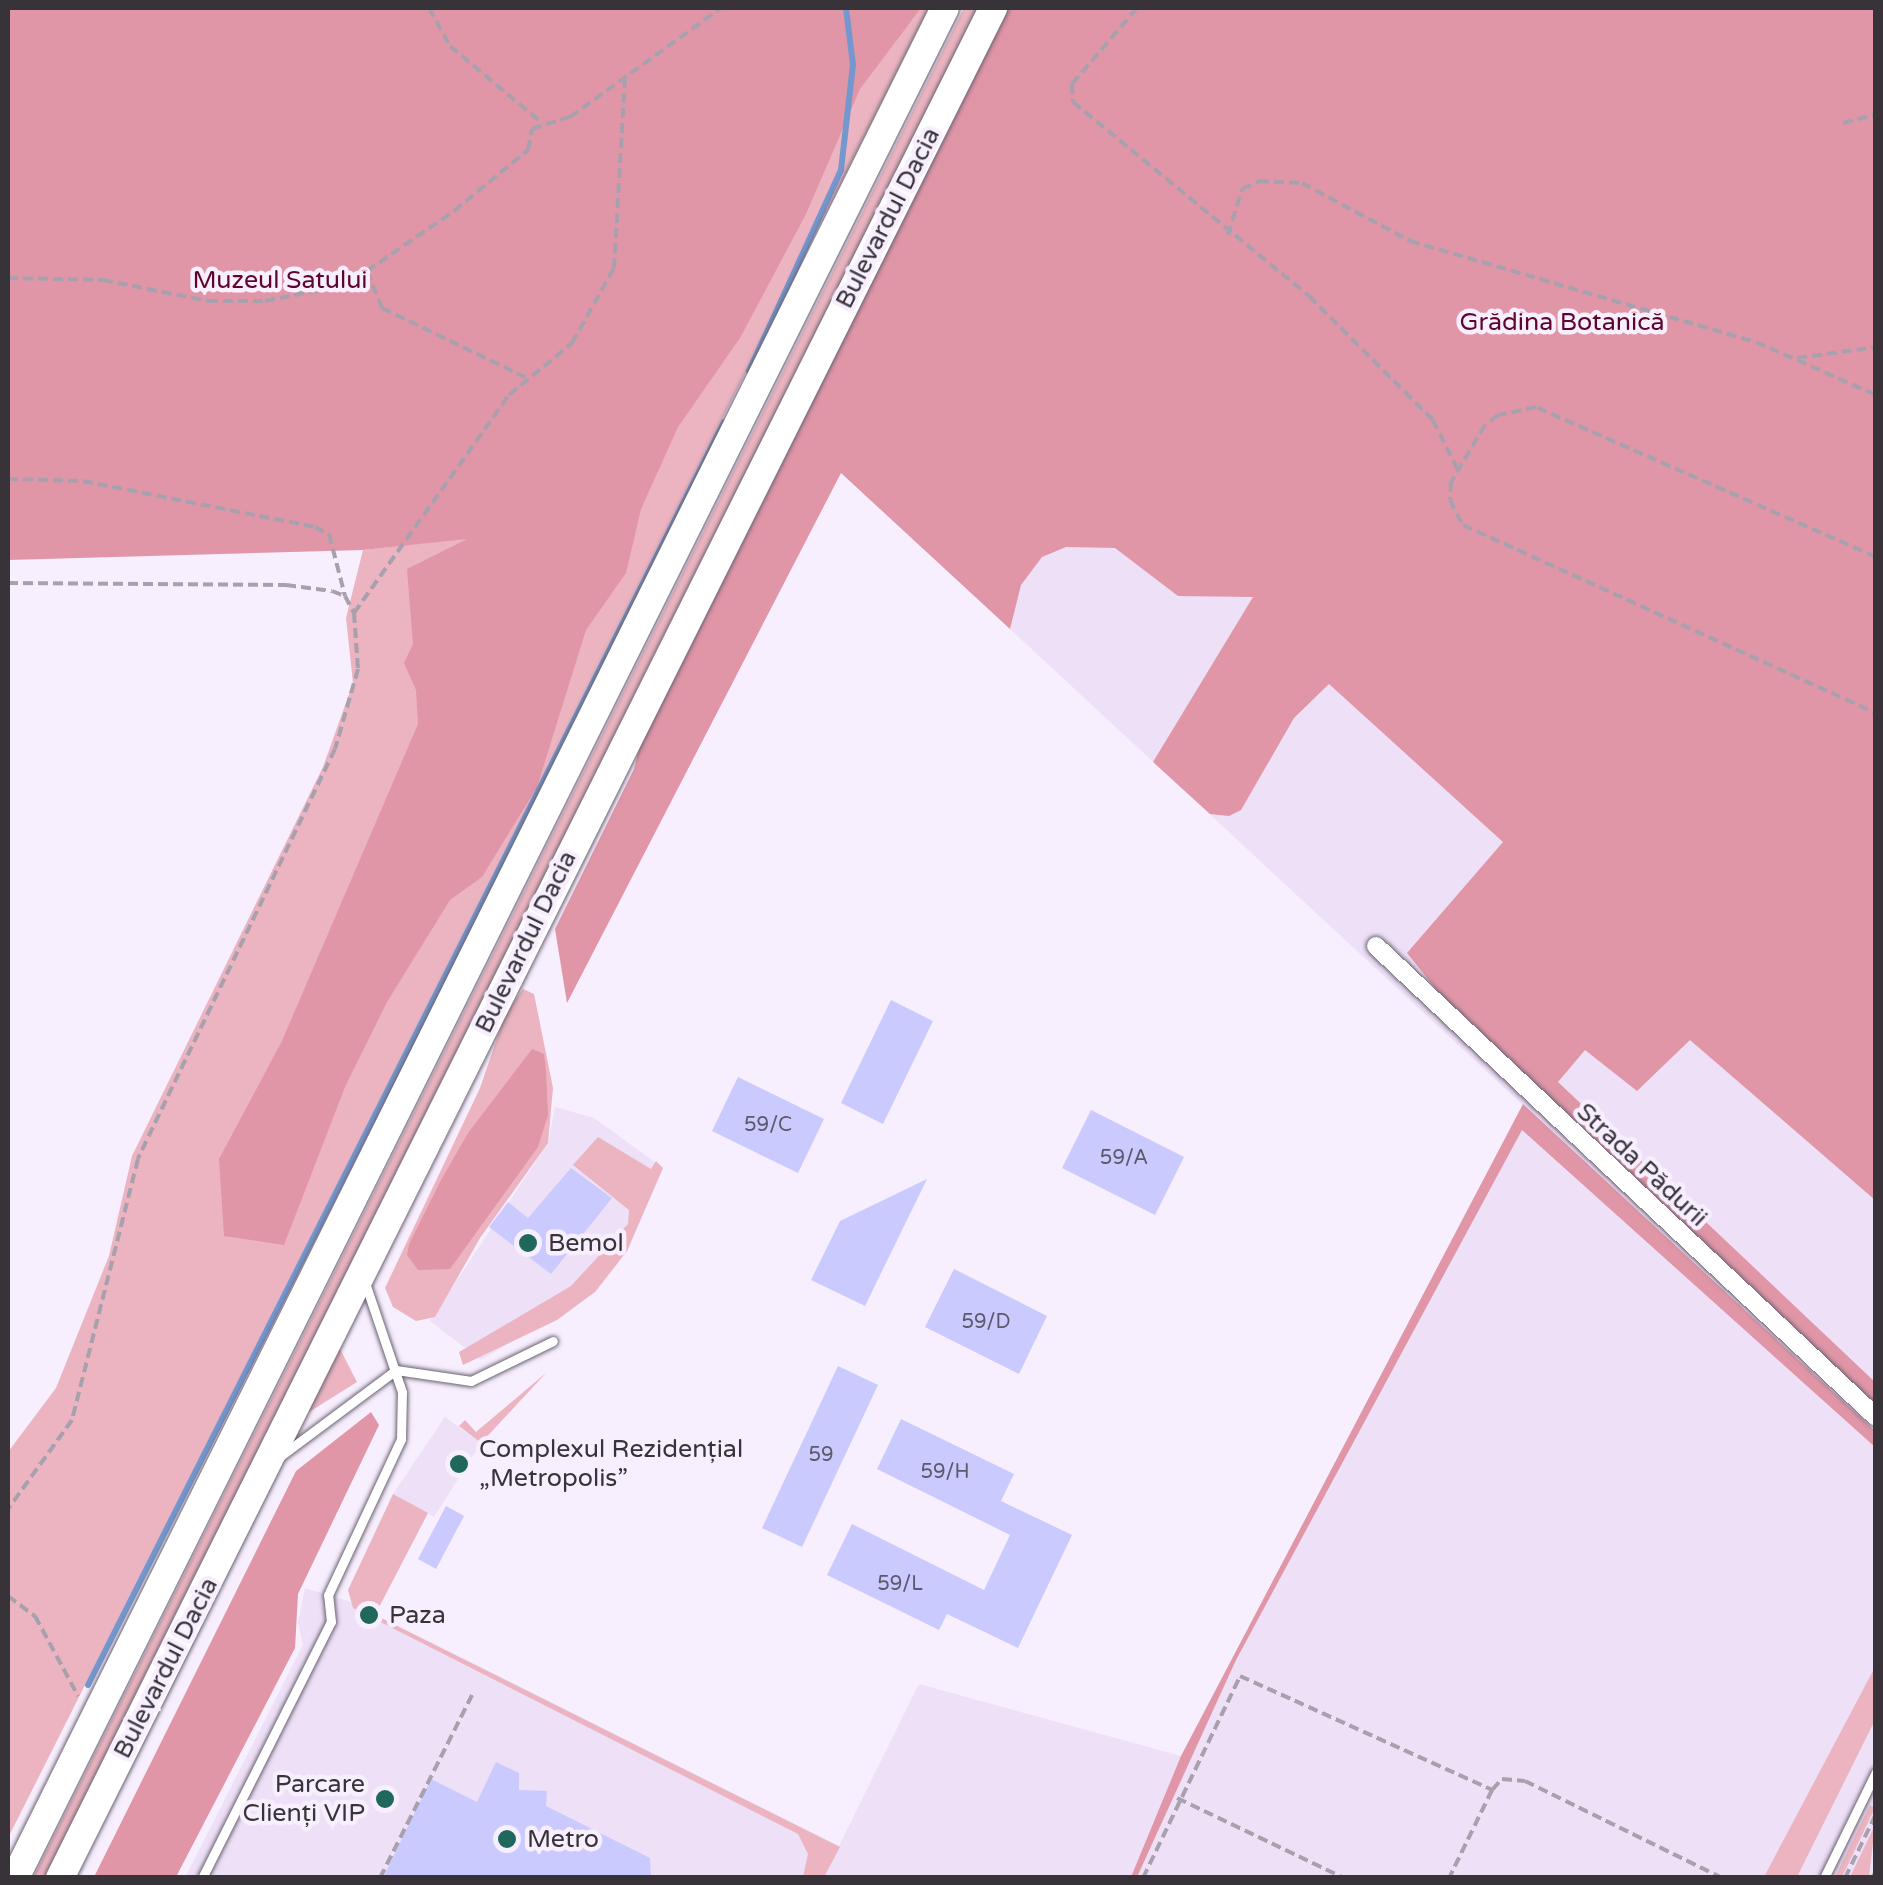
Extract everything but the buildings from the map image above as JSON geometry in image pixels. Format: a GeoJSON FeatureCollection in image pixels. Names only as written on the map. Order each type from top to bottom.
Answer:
{"type":"FeatureCollection","features":[{"type":"Feature","properties":{"kind":"main road","name":"Bulevardul Dacia"},"geometry":{"type":"LineString","coordinates":[[14,1878],[944,8]]}},
{"type":"Feature","properties":{"kind":"main road","name":"Bulevardul Dacia"},"geometry":{"type":"LineString","coordinates":[[60,1878],[364,1278],[994,8]]}},
{"type":"Feature","properties":{"kind":"street","name":"Strada Pădurii"},"geometry":{"type":"LineString","coordinates":[[1376,946],[1876,1417]]}},
{"type":"Feature","properties":{"kind":"lane"},"geometry":{"type":"LineString","coordinates":[[202,1878],[331,1622],[328,1595],[401,1440],[405,1417],[396,1370],[364,1278]]}},
{"type":"Feature","properties":{"kind":"lane"},"geometry":{"type":"LineString","coordinates":[[269,1465],[396,1370],[470,1381],[553,1341]]}},
{"type":"Feature","properties":{"kind":"lane"},"geometry":{"type":"LineString","coordinates":[[1824,1878],[1876,1772]]}},
{"type":"Feature","properties":{"kind":"path"},"geometry":{"type":"LineString","coordinates":[[428,8],[450,46],[542,122]]}},
{"type":"Feature","properties":{"kind":"path"},"geometry":{"type":"LineString","coordinates":[[8,278],[55,276],[208,301],[265,302],[326,289],[367,271],[528,150],[532,129],[542,122],[570,116],[721,8]]}},
{"type":"Feature","properties":{"kind":"path"},"geometry":{"type":"LineString","coordinates":[[1137,8],[1072,84],[1073,102],[1117,132],[1228,234],[1309,296],[1434,420],[1457,468]]}},
{"type":"Feature","properties":{"kind":"path"},"geometry":{"type":"LineString","coordinates":[[354,613],[525,376],[572,343],[614,268],[626,77]]}},
{"type":"Feature","properties":{"kind":"path"},"geometry":{"type":"LineString","coordinates":[[1843,123],[1876,114]]}},
{"type":"Feature","properties":{"kind":"path"},"geometry":{"type":"LineString","coordinates":[[1228,234],[1242,189],[1258,181],[1302,182],[1410,241],[1796,358],[1876,395]]}},
{"type":"Feature","properties":{"kind":"path"},"geometry":{"type":"LineString","coordinates":[[367,271],[382,308],[525,376]]}},
{"type":"Feature","properties":{"kind":"path"},"geometry":{"type":"LineString","coordinates":[[1796,358],[1876,347]]}},
{"type":"Feature","properties":{"kind":"path"},"geometry":{"type":"LineString","coordinates":[[1876,557],[1536,407],[1498,415],[1457,468],[1450,500],[1463,525],[1876,714]]}},
{"type":"Feature","properties":{"kind":"path"},"geometry":{"type":"LineString","coordinates":[[8,479],[83,481],[315,526],[329,534],[345,596],[354,613],[358,668],[351,710],[138,1159],[72,1420],[8,1509]]}},
{"type":"Feature","properties":{"kind":"path"},"geometry":{"type":"LineString","coordinates":[[8,583],[286,585],[345,596]]}},
{"type":"Feature","properties":{"kind":"path"},"geometry":{"type":"LineString","coordinates":[[8,1596],[35,1616],[79,1697],[98,1708]]}},
{"type":"Feature","properties":{"kind":"path"},"geometry":{"type":"LineString","coordinates":[[1143,1878],[1177,1798],[1240,1676],[1492,1790]]}},
{"type":"Feature","properties":{"kind":"path"},"geometry":{"type":"LineString","coordinates":[[380,1878],[474,1691]]}},
{"type":"Feature","properties":{"kind":"path"},"geometry":{"type":"LineString","coordinates":[[1449,1878],[1492,1790],[1502,1779],[1525,1781],[1722,1878]]}},
{"type":"Feature","properties":{"kind":"path"},"geometry":{"type":"LineString","coordinates":[[1177,1798],[1344,1878]]}},
{"type":"Feature","properties":{"kind":"path"},"geometry":{"type":"LineString","coordinates":[[1845,1878],[1876,1814]]}},
{"type":"Feature","properties":{"kind":"path"},"geometry":{"type":"LineString","coordinates":[[1872,1878],[1876,1871]]}},
{"type":"Feature","properties":{"kind":"shaded area"},"geometry":{"type":"Polygon","coordinates":[[[869,8],[929,8],[8,1838],[8,1452],[56,1388],[109,1256],[132,1156],[323,767],[353,683],[346,618],[363,550],[621,521],[869,8]]]}},
{"type":"Feature","properties":{"kind":"shaded area"},"geometry":{"type":"Polygon","coordinates":[[[964,8],[978,8],[45,1877],[33,1878],[964,8]]]}},
{"type":"Feature","properties":{"kind":"shaded area"},"geometry":{"type":"Polygon","coordinates":[[[967,198],[1875,1042],[1875,1877],[185,1878],[303,1645],[298,1623],[305,1588],[348,1601],[839,1846],[919,1684],[1181,1756],[1523,1105],[842,473],[967,198]]]}},
{"type":"Feature","properties":{"kind":"shaded area"},"geometry":{"type":"Polygon","coordinates":[[[523,989],[534,994],[553,1088],[548,1143],[480,1238],[435,1317],[416,1321],[393,1307],[385,1288],[480,1088],[505,1015],[523,989]]]}},
{"type":"Feature","properties":{"kind":"shaded area"},"geometry":{"type":"Polygon","coordinates":[[[555,1107],[594,1118],[663,1168],[627,1251],[595,1292],[481,1360],[430,1321],[548,1143],[555,1107]]]}},
{"type":"Feature","properties":{"kind":"shaded area"},"geometry":{"type":"Polygon","coordinates":[[[598,1137],[651,1169],[656,1161],[663,1168],[627,1251],[595,1292],[557,1320],[463,1365],[459,1352],[571,1286],[628,1224],[629,1210],[573,1165],[598,1137]]]}},
{"type":"Feature","properties":{"kind":"shaded area"},"geometry":{"type":"Polygon","coordinates":[[[339,1347],[357,1382],[309,1412],[309,1408],[339,1347]]]}},
{"type":"Feature","properties":{"kind":"shaded area"},"geometry":{"type":"Polygon","coordinates":[[[546,1373],[481,1443],[459,1426],[465,1420],[476,1432],[546,1373]]]}},
{"type":"Feature","properties":{"kind":"shaded area"},"geometry":{"type":"Polygon","coordinates":[[[445,1417],[481,1443],[434,1517],[393,1494],[445,1417]]]}},
{"type":"Feature","properties":{"kind":"shaded area"},"geometry":{"type":"Polygon","coordinates":[[[393,1494],[428,1513],[375,1615],[840,1847],[824,1877],[803,1877],[808,1854],[798,1834],[353,1608],[348,1590],[393,1494]]]}},
{"type":"Feature","properties":{"kind":"shaded area"},"geometry":{"type":"Polygon","coordinates":[[[1875,1667],[1875,1720],[1797,1877],[1764,1877],[1875,1667]]]}},
{"type":"Feature","properties":{"kind":"shaded area"},"geometry":{"type":"Polygon","coordinates":[[[1870,1805],[1875,1808],[1842,1877],[1835,1877],[1870,1805]]]}},
{"type":"Feature","properties":{"kind":"shaded area"},"geometry":{"type":"Polygon","coordinates":[[[1875,1825],[1869,1877],[1850,1877],[1875,1825]]]}},
{"type":"Feature","properties":{"kind":"green space","name":"Muzeul Satului"},"geometry":{"type":"Polygon","coordinates":[[[8,8],[921,8],[860,89],[806,214],[740,338],[678,427],[641,509],[626,573],[586,630],[537,787],[482,877],[450,900],[387,1002],[345,1087],[284,1245],[224,1236],[219,1159],[282,1041],[418,724],[416,690],[404,663],[413,644],[407,569],[467,539],[363,550],[8,560],[8,8]]]}},
{"type":"Feature","properties":{"kind":"green space","name":"Grădina Botanică"},"geometry":{"type":"Polygon","coordinates":[[[1007,8],[1875,8],[1875,1200],[1690,1040],[1637,1091],[1585,1050],[1558,1082],[1875,1382],[1875,1405],[1456,1014],[1407,953],[1503,842],[1329,684],[1294,718],[1241,810],[1229,816],[1210,814],[1153,762],[1253,597],[1178,596],[1115,548],[1066,547],[1042,557],[1021,585],[1010,629],[841,473],[567,1003],[555,929],[634,769],[641,741],[1007,8]]]}},
{"type":"Feature","properties":{"kind":"green space"},"geometry":{"type":"Polygon","coordinates":[[[532,1049],[544,1054],[546,1071],[548,1115],[538,1147],[450,1269],[418,1270],[407,1255],[409,1244],[440,1182],[468,1133],[532,1049]]]}},
{"type":"Feature","properties":{"kind":"green space"},"geometry":{"type":"Polygon","coordinates":[[[1523,1104],[1875,1431],[1875,1447],[1522,1130],[1236,1660],[1137,1877],[1131,1877],[1181,1756],[1523,1104]]]}},
{"type":"Feature","properties":{"kind":"green space"},"geometry":{"type":"Polygon","coordinates":[[[371,1412],[379,1425],[298,1594],[295,1648],[176,1877],[94,1877],[296,1471],[371,1412]]]}},
{"type":"Feature","properties":{"kind":"waterway"},"geometry":{"type":"LineString","coordinates":[[749,371],[841,170],[853,65],[846,8]]}},
{"type":"Feature","properties":{"kind":"waterway"},"geometry":{"type":"LineString","coordinates":[[88,1685],[724,422]]}},
{"type":"Feature","properties":{"kind":"place","name":"Bemol"},"geometry":{"type":"Point","coordinates":[528,1243]}},
{"type":"Feature","properties":{"kind":"place","name":"Complexul Rezidențial „Metropolis”"},"geometry":{"type":"Point","coordinates":[459,1464]}},
{"type":"Feature","properties":{"kind":"place","name":"Paza"},"geometry":{"type":"Point","coordinates":[369,1615]}},
{"type":"Feature","properties":{"kind":"place","name":"Parcare Clienți VIP"},"geometry":{"type":"Point","coordinates":[385,1799]}},
{"type":"Feature","properties":{"kind":"place","name":"Metro"},"geometry":{"type":"Point","coordinates":[507,1839]}}]}
